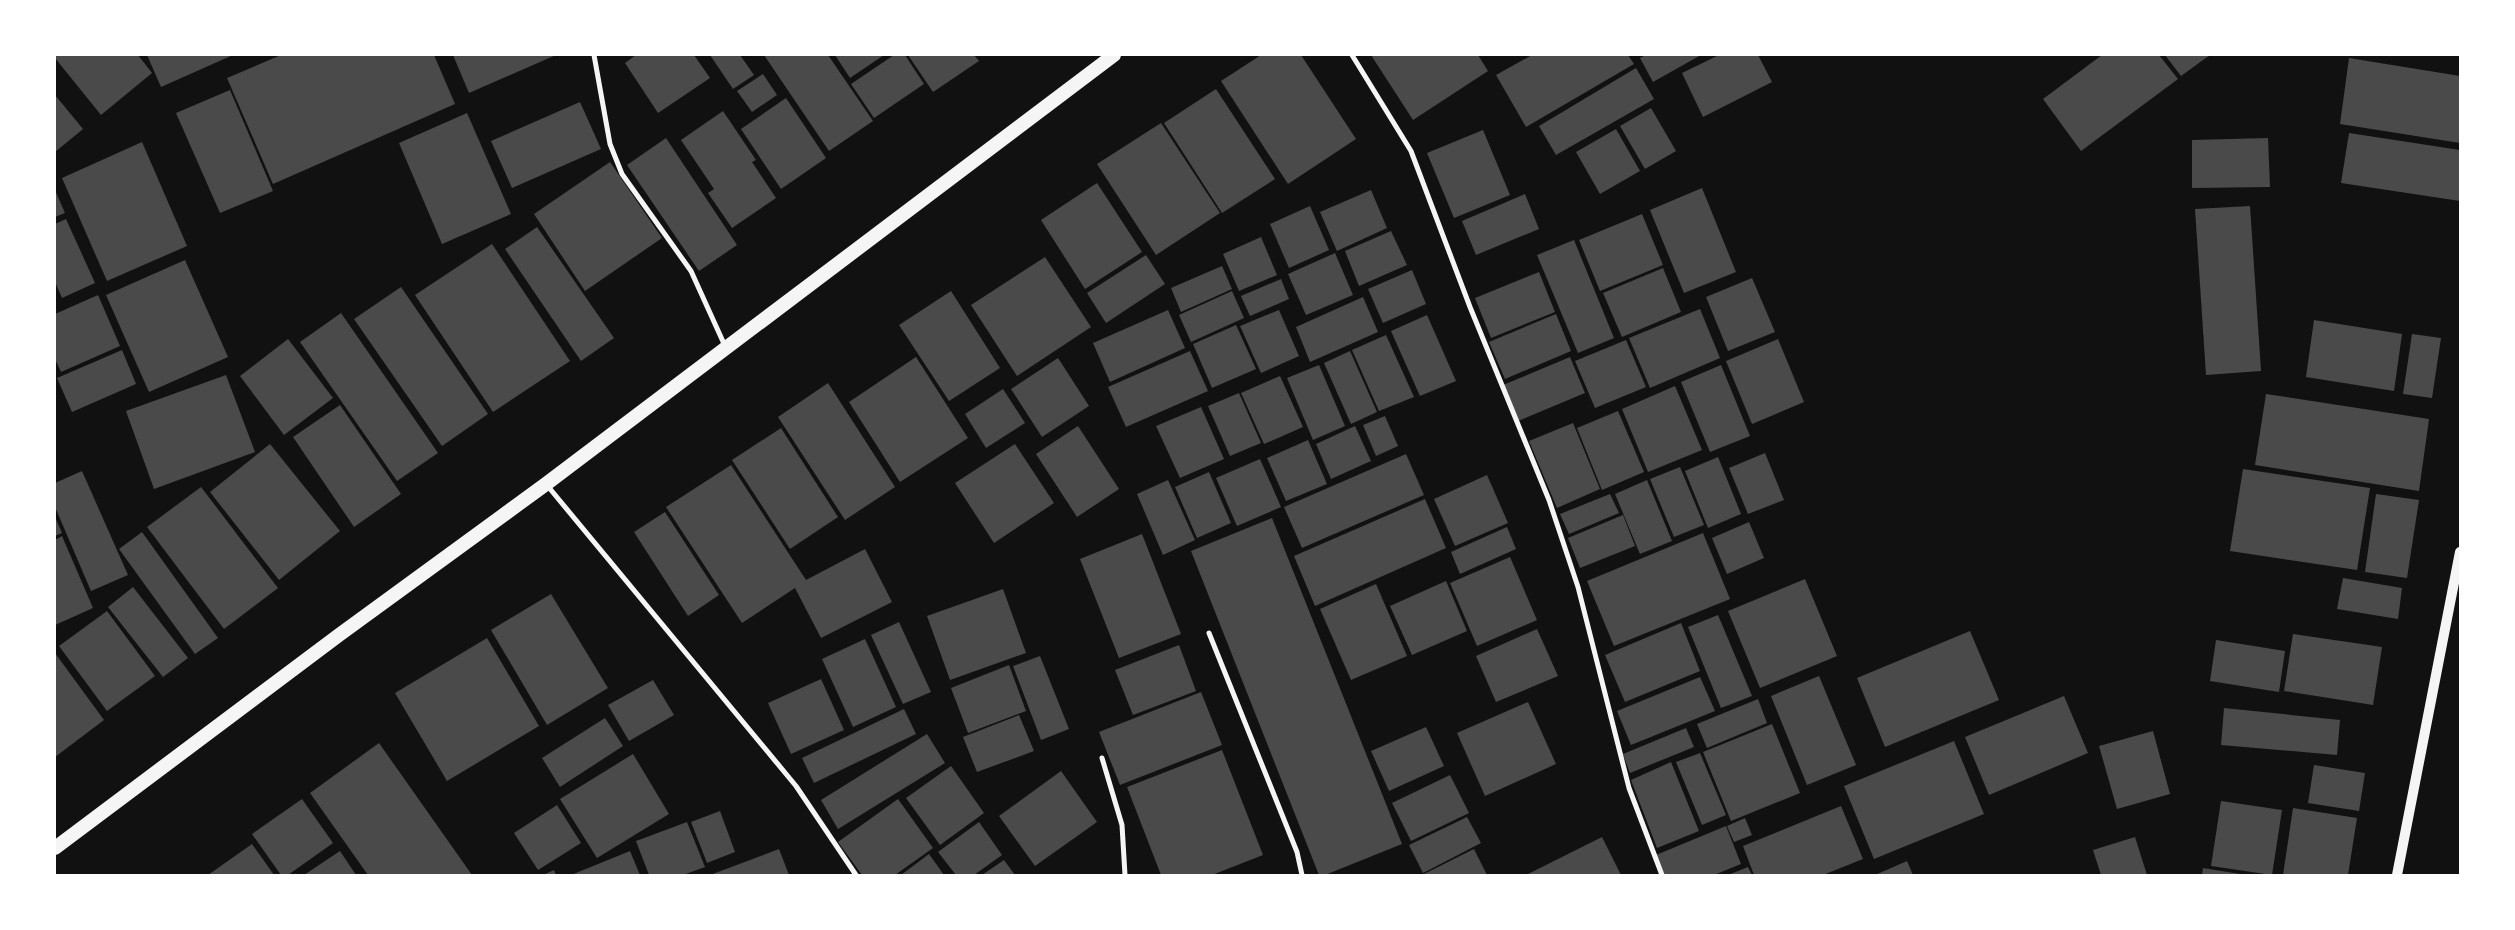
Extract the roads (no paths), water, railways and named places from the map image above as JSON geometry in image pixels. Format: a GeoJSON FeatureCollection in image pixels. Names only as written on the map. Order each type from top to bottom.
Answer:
{"type":"FeatureCollection","features":[{"type":"Feature","properties":{"kind":"highway"},"geometry":{"type":"LineString","coordinates":[[55,848],[339,635],[546,484],[1114,55]]}},
{"type":"Feature","properties":{"kind":"main road"},"geometry":{"type":"LineString","coordinates":[[2397,875],[2460,552]]}},
{"type":"Feature","properties":{"kind":"street"},"geometry":{"type":"LineString","coordinates":[[594,55],[610,144],[622,174],[692,271],[725,348]]}},
{"type":"Feature","properties":{"kind":"street"},"geometry":{"type":"LineString","coordinates":[[1352,55],[1411,151],[1473,316],[1549,500],[1578,588],[1629,788],[1662,875]]}},
{"type":"Feature","properties":{"kind":"street"},"geometry":{"type":"LineString","coordinates":[[546,484],[796,786],[856,875]]}},
{"type":"Feature","properties":{"kind":"street"},"geometry":{"type":"LineString","coordinates":[[1209,633],[1297,852],[1302,875]]}},
{"type":"Feature","properties":{"kind":"street"},"geometry":{"type":"LineString","coordinates":[[1102,758],[1122,825],[1125,875]]}}]}
